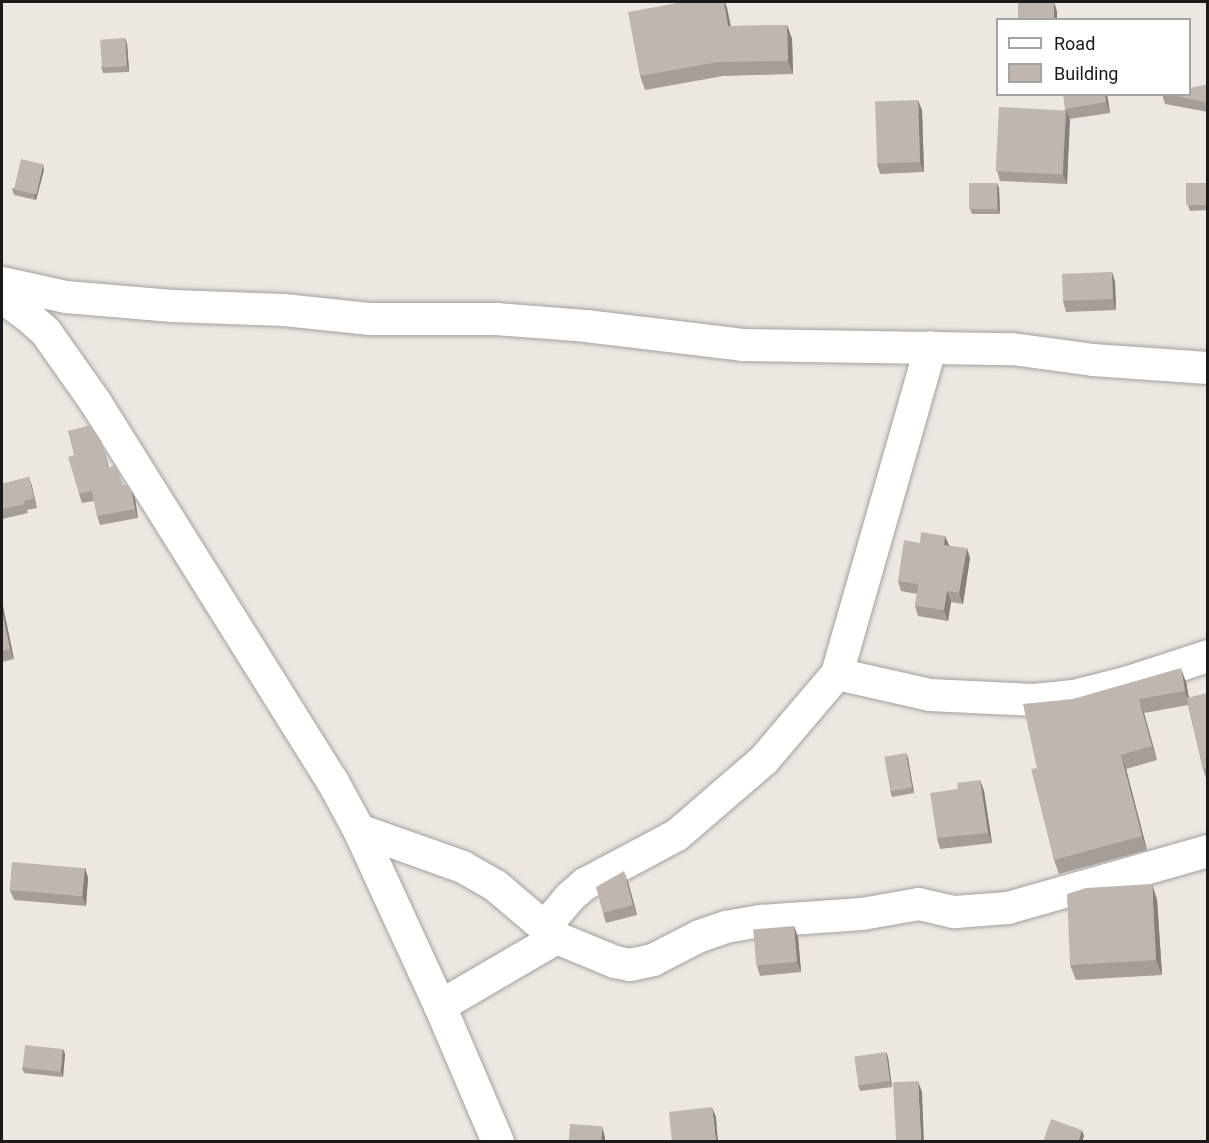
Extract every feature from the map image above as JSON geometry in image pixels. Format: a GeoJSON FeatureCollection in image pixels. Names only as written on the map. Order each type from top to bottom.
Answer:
{"type":"FeatureCollection","features":[{"type":"Feature","properties":{"kind":"street"},"geometry":{"type":"LineString","coordinates":[[2,283],[66,297],[173,306],[284,310],[369,319],[507,320],[586,326],[743,345],[1012,349],[1093,360],[1208,368]]}},
{"type":"Feature","properties":{"kind":"street"},"geometry":{"type":"LineString","coordinates":[[2,297],[27,315],[45,332],[96,403],[333,782],[359,830],[440,1006],[498,1142]]}},
{"type":"Feature","properties":{"kind":"street"},"geometry":{"type":"LineString","coordinates":[[440,1006],[550,933],[570,897],[585,884],[677,835],[764,760],[837,674],[931,347]]}},
{"type":"Feature","properties":{"kind":"street"},"geometry":{"type":"LineString","coordinates":[[837,674],[930,695],[1034,700],[1074,696],[1130,682],[1208,656]]}},
{"type":"Feature","properties":{"kind":"street"},"geometry":{"type":"LineString","coordinates":[[359,830],[463,867],[496,886],[550,933],[615,962],[642,964],[726,927],[761,921],[862,914],[919,904],[955,912],[1008,908],[1208,851]]}},
{"type":"Feature","properties":{"kind":"building"},"geometry":{"type":"Polygon","coordinates":[[[683,2],[724,2],[728,26],[787,25],[788,61],[718,62],[640,76],[628,12],[683,2]]]}},
{"type":"Feature","properties":{"kind":"building"},"geometry":{"type":"Polygon","coordinates":[[[1018,2],[1054,2],[1054,18],[1018,18],[1018,2]]]}},
{"type":"Feature","properties":{"kind":"building"},"geometry":{"type":"Polygon","coordinates":[[[125,38],[127,66],[102,68],[100,40],[125,38]]]}},
{"type":"Feature","properties":{"kind":"building"},"geometry":{"type":"Polygon","coordinates":[[[1208,84],[1208,103],[1176,96],[1191,96],[1191,88],[1208,84]]]}},
{"type":"Feature","properties":{"kind":"building"},"geometry":{"type":"Polygon","coordinates":[[[1063,96],[1105,96],[1106,102],[1065,109],[1063,96]]]}},
{"type":"Feature","properties":{"kind":"building"},"geometry":{"type":"Polygon","coordinates":[[[918,100],[920,162],[877,163],[875,102],[918,100]]]}},
{"type":"Feature","properties":{"kind":"building"},"geometry":{"type":"Polygon","coordinates":[[[999,107],[1066,111],[1063,174],[996,171],[999,107]]]}},
{"type":"Feature","properties":{"kind":"building"},"geometry":{"type":"Polygon","coordinates":[[[21,159],[43,164],[36,194],[14,189],[21,159]]]}},
{"type":"Feature","properties":{"kind":"building"},"geometry":{"type":"Polygon","coordinates":[[[969,183],[997,183],[997,209],[969,209],[969,183]]]}},
{"type":"Feature","properties":{"kind":"building"},"geometry":{"type":"Polygon","coordinates":[[[1186,183],[1208,183],[1208,205],[1186,205],[1186,183]]]}},
{"type":"Feature","properties":{"kind":"building"},"geometry":{"type":"Polygon","coordinates":[[[1112,272],[1113,299],[1063,301],[1062,274],[1112,272]]]}},
{"type":"Feature","properties":{"kind":"building"},"geometry":{"type":"Polygon","coordinates":[[[91,425],[102,442],[108,468],[116,465],[123,485],[128,485],[131,489],[135,509],[97,516],[92,491],[79,494],[68,457],[74,455],[68,431],[91,425]]]}},
{"type":"Feature","properties":{"kind":"building"},"geometry":{"type":"Polygon","coordinates":[[[29,477],[34,498],[24,501],[25,504],[2,509],[2,484],[29,477]]]}},
{"type":"Feature","properties":{"kind":"building"},"geometry":{"type":"Polygon","coordinates":[[[921,532],[945,536],[944,545],[967,548],[959,593],[947,591],[944,610],[915,606],[918,584],[898,581],[904,540],[920,543],[921,532]]]}},
{"type":"Feature","properties":{"kind":"building"},"geometry":{"type":"Polygon","coordinates":[[[2,609],[10,649],[2,651],[2,609]]]}},
{"type":"Feature","properties":{"kind":"building"},"geometry":{"type":"Polygon","coordinates":[[[1181,668],[1185,691],[1139,699],[1152,746],[1121,755],[1142,836],[1054,860],[1031,769],[1037,768],[1023,704],[1073,699],[1181,668]]]}},
{"type":"Feature","properties":{"kind":"building"},"geometry":{"type":"Polygon","coordinates":[[[1208,693],[1208,768],[1203,769],[1187,698],[1208,693]]]}},
{"type":"Feature","properties":{"kind":"building"},"geometry":{"type":"Polygon","coordinates":[[[906,753],[912,787],[890,791],[884,757],[906,753]]]}},
{"type":"Feature","properties":{"kind":"building"},"geometry":{"type":"Polygon","coordinates":[[[980,780],[988,833],[937,838],[930,793],[958,789],[957,783],[980,780]]]}},
{"type":"Feature","properties":{"kind":"building"},"geometry":{"type":"Polygon","coordinates":[[[12,862],[85,868],[82,896],[10,890],[12,862]]]}},
{"type":"Feature","properties":{"kind":"building"},"geometry":{"type":"Polygon","coordinates":[[[624,871],[633,905],[603,913],[596,887],[624,871]]]}},
{"type":"Feature","properties":{"kind":"building"},"geometry":{"type":"Polygon","coordinates":[[[1152,884],[1156,960],[1070,965],[1067,894],[1086,888],[1152,884]]]}},
{"type":"Feature","properties":{"kind":"building"},"geometry":{"type":"Polygon","coordinates":[[[794,926],[797,962],[756,965],[753,930],[794,926]]]}},
{"type":"Feature","properties":{"kind":"building"},"geometry":{"type":"Polygon","coordinates":[[[25,1045],[63,1049],[60,1072],[23,1068],[25,1045]]]}},
{"type":"Feature","properties":{"kind":"building"},"geometry":{"type":"Polygon","coordinates":[[[886,1052],[890,1081],[858,1085],[854,1056],[886,1052]]]}},
{"type":"Feature","properties":{"kind":"building"},"geometry":{"type":"Polygon","coordinates":[[[918,1081],[921,1142],[896,1142],[893,1082],[918,1081]]]}},
{"type":"Feature","properties":{"kind":"building"},"geometry":{"type":"Polygon","coordinates":[[[712,1107],[716,1142],[672,1142],[669,1112],[712,1107]]]}},
{"type":"Feature","properties":{"kind":"building"},"geometry":{"type":"Polygon","coordinates":[[[1051,1119],[1082,1130],[1078,1142],[1043,1142],[1051,1119]]]}},
{"type":"Feature","properties":{"kind":"building"},"geometry":{"type":"Polygon","coordinates":[[[570,1124],[602,1126],[601,1142],[569,1142],[570,1124]]]}}]}
